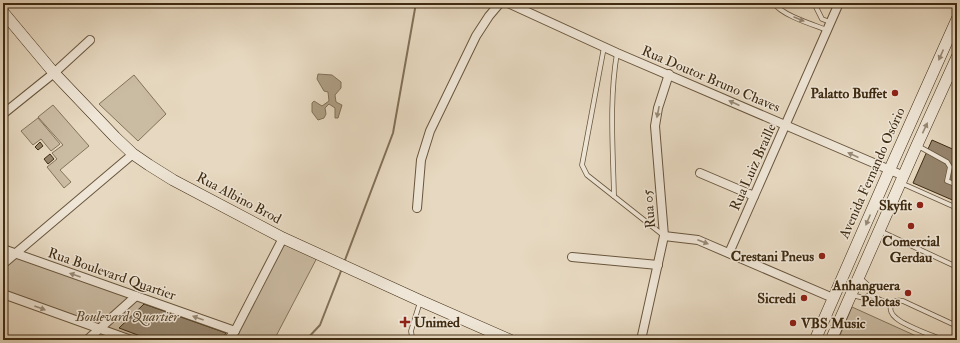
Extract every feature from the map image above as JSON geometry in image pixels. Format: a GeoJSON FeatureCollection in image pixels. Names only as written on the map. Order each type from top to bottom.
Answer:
{"type":"FeatureCollection","features":[{"type":"Feature","properties":{"kind":"main road","name":"Rua Albino Brod"},"geometry":{"type":"LineString","coordinates":[[3,12],[54,73],[115,137],[133,154],[173,180],[283,238],[510,340]]}},
{"type":"Feature","properties":{"kind":"main road","name":"Avenida Fernando Osório"},"geometry":{"type":"LineString","coordinates":[[815,340],[957,19]]}},
{"type":"Feature","properties":{"kind":"main road"},"geometry":{"type":"LineString","coordinates":[[831,340],[957,57]]}},
{"type":"Feature","properties":{"kind":"street"},"geometry":{"type":"LineString","coordinates":[[417,208],[421,160],[430,131],[476,36],[489,16],[500,3]]}},
{"type":"Feature","properties":{"kind":"street","name":"Rua Doutor Bruno Chaves"},"geometry":{"type":"LineString","coordinates":[[508,3],[617,53],[669,74],[889,171],[902,180]]}},
{"type":"Feature","properties":{"kind":"street","name":"Rua Luiz Braille"},"geometry":{"type":"LineString","coordinates":[[729,253],[839,3]]}},
{"type":"Feature","properties":{"kind":"street"},"geometry":{"type":"LineString","coordinates":[[3,114],[54,73],[90,40]]}},
{"type":"Feature","properties":{"kind":"street","name":"Rua 05"},"geometry":{"type":"LineString","coordinates":[[641,340],[664,236],[655,126],[658,108],[669,74]]}},
{"type":"Feature","properties":{"kind":"street"},"geometry":{"type":"LineString","coordinates":[[3,264],[133,154]]}},
{"type":"Feature","properties":{"kind":"street"},"geometry":{"type":"LineString","coordinates":[[700,173],[754,196]]}},
{"type":"Feature","properties":{"kind":"street"},"geometry":{"type":"LineString","coordinates":[[664,236],[698,240],[833,298]]}},
{"type":"Feature","properties":{"kind":"street"},"geometry":{"type":"LineString","coordinates":[[228,340],[235,332],[283,238]]}},
{"type":"Feature","properties":{"kind":"street","name":"Rua Boulevard Quartier"},"geometry":{"type":"LineString","coordinates":[[3,249],[235,332]]}},
{"type":"Feature","properties":{"kind":"street"},"geometry":{"type":"LineString","coordinates":[[572,257],[658,264]]}},
{"type":"Feature","properties":{"kind":"street"},"geometry":{"type":"LineString","coordinates":[[3,294],[131,340]]}},
{"type":"Feature","properties":{"kind":"street"},"geometry":{"type":"LineString","coordinates":[[87,340],[136,296]]}},
{"type":"Feature","properties":{"kind":"lane"},"geometry":{"type":"LineString","coordinates":[[774,3],[777,7],[790,14],[829,26]]}},
{"type":"Feature","properties":{"kind":"lane"},"geometry":{"type":"LineString","coordinates":[[814,3],[822,19],[829,26]]}},
{"type":"Feature","properties":{"kind":"lane"},"geometry":{"type":"LineString","coordinates":[[604,47],[582,165],[587,175],[664,236]]}},
{"type":"Feature","properties":{"kind":"lane"},"geometry":{"type":"LineString","coordinates":[[614,196],[613,98],[617,53]]}},
{"type":"Feature","properties":{"kind":"lane"},"geometry":{"type":"LineString","coordinates":[[917,145],[947,162],[950,167],[947,181],[957,184]]}},
{"type":"Feature","properties":{"kind":"lane"},"geometry":{"type":"LineString","coordinates":[[902,180],[957,208]]}},
{"type":"Feature","properties":{"kind":"lane"},"geometry":{"type":"LineString","coordinates":[[880,231],[957,267]]}},
{"type":"Feature","properties":{"kind":"lane"},"geometry":{"type":"LineString","coordinates":[[860,277],[871,288],[870,295]]}},
{"type":"Feature","properties":{"kind":"lane"},"geometry":{"type":"LineString","coordinates":[[851,295],[864,298],[870,295]]}},
{"type":"Feature","properties":{"kind":"lane"},"geometry":{"type":"LineString","coordinates":[[870,295],[891,305]]}},
{"type":"Feature","properties":{"kind":"lane"},"geometry":{"type":"LineString","coordinates":[[891,305],[896,300],[903,301],[957,326]]}},
{"type":"Feature","properties":{"kind":"lane"},"geometry":{"type":"LineString","coordinates":[[416,340],[412,337],[410,331],[421,301]]}},
{"type":"Feature","properties":{"kind":"lane"},"geometry":{"type":"LineString","coordinates":[[891,305],[895,318],[943,340]]}},
{"type":"Feature","properties":{"kind":"green space"},"geometry":{"type":"Polygon","coordinates":[[[134,75],[166,114],[138,141],[99,104],[134,75]]]}},
{"type":"Feature","properties":{"kind":"green space"},"geometry":{"type":"Polygon","coordinates":[[[53,105],[89,146],[60,170],[71,182],[64,188],[47,167],[57,159],[52,153],[63,145],[38,117],[53,105]]]}},
{"type":"Feature","properties":{"kind":"green space"},"geometry":{"type":"Polygon","coordinates":[[[38,118],[60,144],[51,151],[41,139],[33,145],[21,131],[38,118]]]}},
{"type":"Feature","properties":{"kind":"green space","name":"Boulevard Quartier"},"geometry":{"type":"Polygon","coordinates":[[[283,238],[319,254],[274,340],[131,340],[3,294],[3,249],[234,331],[283,238]]]}},
{"type":"Feature","properties":{"kind":"green space"},"geometry":{"type":"Polygon","coordinates":[[[852,307],[925,340],[838,340],[852,307]]]}},
{"type":"Feature","properties":{"kind":"shaded area"},"geometry":{"type":"Polygon","coordinates":[[[318,74],[332,75],[341,82],[341,88],[335,95],[336,102],[342,105],[338,118],[335,118],[335,108],[329,104],[325,108],[326,114],[324,118],[318,120],[312,112],[312,103],[314,101],[322,106],[329,101],[328,92],[324,91],[317,79],[318,74]]]}},
{"type":"Feature","properties":{"kind":"building"},"geometry":{"type":"Polygon","coordinates":[[[932,140],[957,151],[957,202],[913,183],[932,140]]]}},
{"type":"Feature","properties":{"kind":"building"},"geometry":{"type":"Polygon","coordinates":[[[40,142],[43,146],[38,150],[35,147],[40,142]]]}},
{"type":"Feature","properties":{"kind":"building"},"geometry":{"type":"Polygon","coordinates":[[[50,154],[54,159],[48,164],[44,159],[50,154]]]}},
{"type":"Feature","properties":{"kind":"building"},"geometry":{"type":"Polygon","coordinates":[[[144,304],[226,333],[221,340],[151,340],[119,328],[144,304]]]}},
{"type":"Feature","properties":{"kind":"waterway"},"geometry":{"type":"LineString","coordinates":[[345,260],[393,133],[416,3]]}},
{"type":"Feature","properties":{"kind":"waterway"},"geometry":{"type":"LineString","coordinates":[[306,340],[320,325],[341,271]]}},
{"type":"Feature","properties":{"kind":"place","name":"Palatto Buffet"},"geometry":{"type":"Point","coordinates":[895,93]}},
{"type":"Feature","properties":{"kind":"place","name":"Skyfit"},"geometry":{"type":"Point","coordinates":[920,205]}},
{"type":"Feature","properties":{"kind":"place","name":"Comercial Gerdau"},"geometry":{"type":"Point","coordinates":[911,226]}},
{"type":"Feature","properties":{"kind":"place","name":"Crestani Pneus"},"geometry":{"type":"Point","coordinates":[822,256]}},
{"type":"Feature","properties":{"kind":"place","name":"Anhanguera Pelotas"},"geometry":{"type":"Point","coordinates":[908,293]}},
{"type":"Feature","properties":{"kind":"place","name":"Sicredi"},"geometry":{"type":"Point","coordinates":[804,298]}},
{"type":"Feature","properties":{"kind":"place","name":"Unimed"},"geometry":{"type":"Point","coordinates":[405,322]}},
{"type":"Feature","properties":{"kind":"place","name":"VBS Music"},"geometry":{"type":"Point","coordinates":[793,323]}}]}
